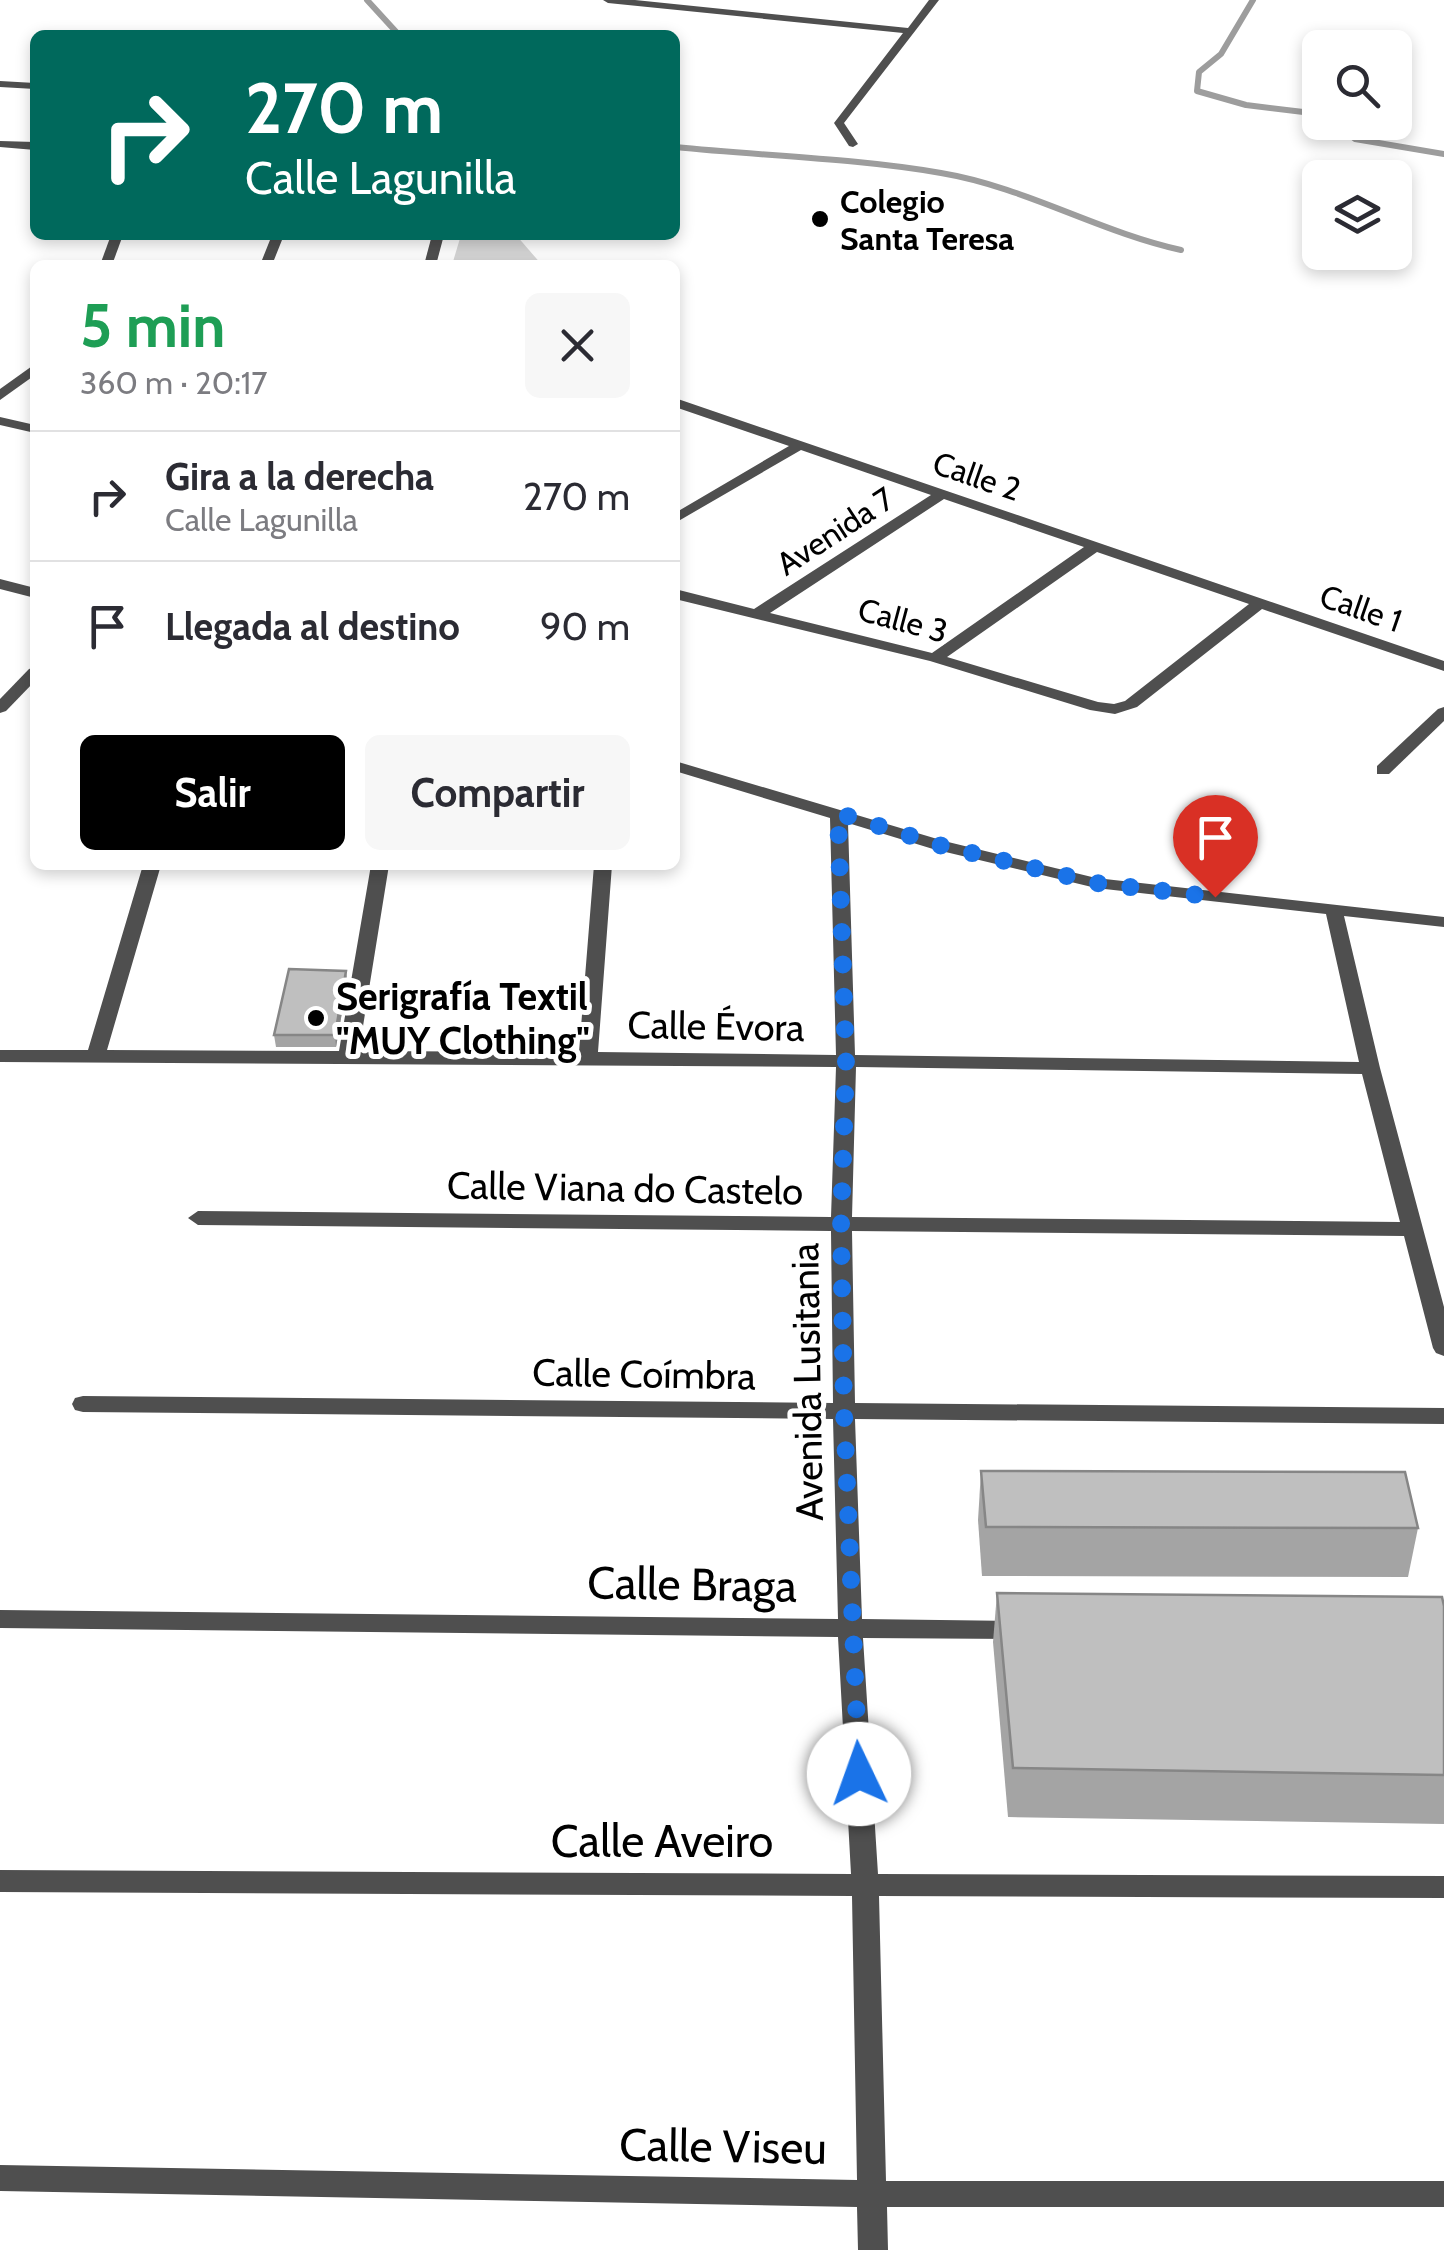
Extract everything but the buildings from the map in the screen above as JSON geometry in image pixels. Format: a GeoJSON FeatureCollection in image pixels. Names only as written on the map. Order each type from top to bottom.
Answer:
{"type":"FeatureCollection","features":[{"type":"Feature","properties":{"kind":"street"},"geometry":{"type":"LineString","coordinates":[[0,144],[30,146]]}},
{"type":"Feature","properties":{"kind":"street"},"geometry":{"type":"LineString","coordinates":[[0,396],[30,372]]}},
{"type":"Feature","properties":{"kind":"street","name":"Calle 2"},"geometry":{"type":"LineString","coordinates":[[680,404],[1261,602]]}},
{"type":"Feature","properties":{"kind":"street"},"geometry":{"type":"LineString","coordinates":[[0,421],[30,428]]}},
{"type":"Feature","properties":{"kind":"street"},"geometry":{"type":"LineString","coordinates":[[680,516],[800,445]]}},
{"type":"Feature","properties":{"kind":"street","name":"Avenida 7"},"geometry":{"type":"LineString","coordinates":[[757,614],[943,493]]}},
{"type":"Feature","properties":{"kind":"street"},"geometry":{"type":"LineString","coordinates":[[934,658],[1097,545]]}},
{"type":"Feature","properties":{"kind":"street"},"geometry":{"type":"LineString","coordinates":[[0,584],[30,591]]}},
{"type":"Feature","properties":{"kind":"street","name":"Calle 3"},"geometry":{"type":"LineString","coordinates":[[680,595],[934,658],[1096,708],[1115,709],[1131,704],[1261,602]]}},
{"type":"Feature","properties":{"kind":"street","name":"Calle 1"},"geometry":{"type":"LineString","coordinates":[[1261,602],[1444,666]]}},
{"type":"Feature","properties":{"kind":"street"},"geometry":{"type":"LineString","coordinates":[[0,708],[30,677]]}},
{"type":"Feature","properties":{"kind":"street"},"geometry":{"type":"LineString","coordinates":[[1383,770],[1444,712]]}},
{"type":"Feature","properties":{"kind":"street"},"geometry":{"type":"LineString","coordinates":[[680,767],[939,845],[1096,883],[1444,922]]}},
{"type":"Feature","properties":{"kind":"street","name":"Avenida Lusitania"},"geometry":{"type":"LineString","coordinates":[[838,813],[846,1063],[841,1226],[844,1411],[850,1629],[865,1884],[873,2250]]}},
{"type":"Feature","properties":{"kind":"street"},"geometry":{"type":"LineString","coordinates":[[96,1056],[151,870]]}},
{"type":"Feature","properties":{"kind":"street"},"geometry":{"type":"LineString","coordinates":[[348,1058],[379,870]]}},
{"type":"Feature","properties":{"kind":"street"},"geometry":{"type":"LineString","coordinates":[[588,1058],[603,870]]}},
{"type":"Feature","properties":{"kind":"street"},"geometry":{"type":"LineString","coordinates":[[1334,911],[1370,1068],[1444,1348]]}},
{"type":"Feature","properties":{"kind":"street","name":"Calle Évora"},"geometry":{"type":"LineString","coordinates":[[0,1056],[588,1058],[1370,1068]]}},
{"type":"Feature","properties":{"kind":"street","name":"Calle Viana do Castelo"},"geometry":{"type":"LineString","coordinates":[[198,1218],[1412,1229]]}},
{"type":"Feature","properties":{"kind":"street","name":"Calle Coímbra"},"geometry":{"type":"LineString","coordinates":[[82,1404],[1444,1416]]}},
{"type":"Feature","properties":{"kind":"street","name":"Calle Braga"},"geometry":{"type":"LineString","coordinates":[[0,1619],[1048,1630]]}},
{"type":"Feature","properties":{"kind":"street","name":"Calle Aveiro"},"geometry":{"type":"LineString","coordinates":[[0,1881],[1444,1887]]}},
{"type":"Feature","properties":{"kind":"street","name":"Calle Viseu"},"geometry":{"type":"LineString","coordinates":[[0,2178],[872,2194],[1444,2194]]}},
{"type":"Feature","properties":{"kind":"lane"},"geometry":{"type":"LineString","coordinates":[[608,0],[910,31]]}},
{"type":"Feature","properties":{"kind":"lane"},"geometry":{"type":"LineString","coordinates":[[853,144],[839,123],[934,0]]}},
{"type":"Feature","properties":{"kind":"lane"},"geometry":{"type":"LineString","coordinates":[[0,84],[30,86]]}},
{"type":"Feature","properties":{"kind":"shaded area"},"geometry":{"type":"Polygon","coordinates":[[[460,240],[520,240],[538,260],[454,260],[460,240]]]}},
{"type":"Feature","properties":{"kind":"waterway"},"geometry":{"type":"LineString","coordinates":[[367,0],[394,30]]}},
{"type":"Feature","properties":{"kind":"waterway"},"geometry":{"type":"LineString","coordinates":[[1253,0],[1221,54],[1199,72],[1197,91],[1246,105],[1302,112]]}},
{"type":"Feature","properties":{"kind":"waterway"},"geometry":{"type":"LineString","coordinates":[[1361,140],[1444,154]]}},
{"type":"Feature","properties":{"kind":"waterway"},"geometry":{"type":"LineString","coordinates":[[680,147],[941,173],[1002,188],[1181,250]]}},
{"type":"Feature","properties":{"kind":"place","name":"Colegio Santa Teresa"},"geometry":{"type":"Point","coordinates":[820,219]}},
{"type":"Feature","properties":{"kind":"place","name":"Serigrafía Textil \"MUY Clothing\""},"geometry":{"type":"Point","coordinates":[316,1018]}},
{"type":"Feature","properties":{"kind":"route"},"geometry":{"type":"LineString","coordinates":[[859,1774],[850,1629],[844,1411],[841,1226],[846,1063],[838,813],[939,845],[1096,883],[1215,897]]}}]}
